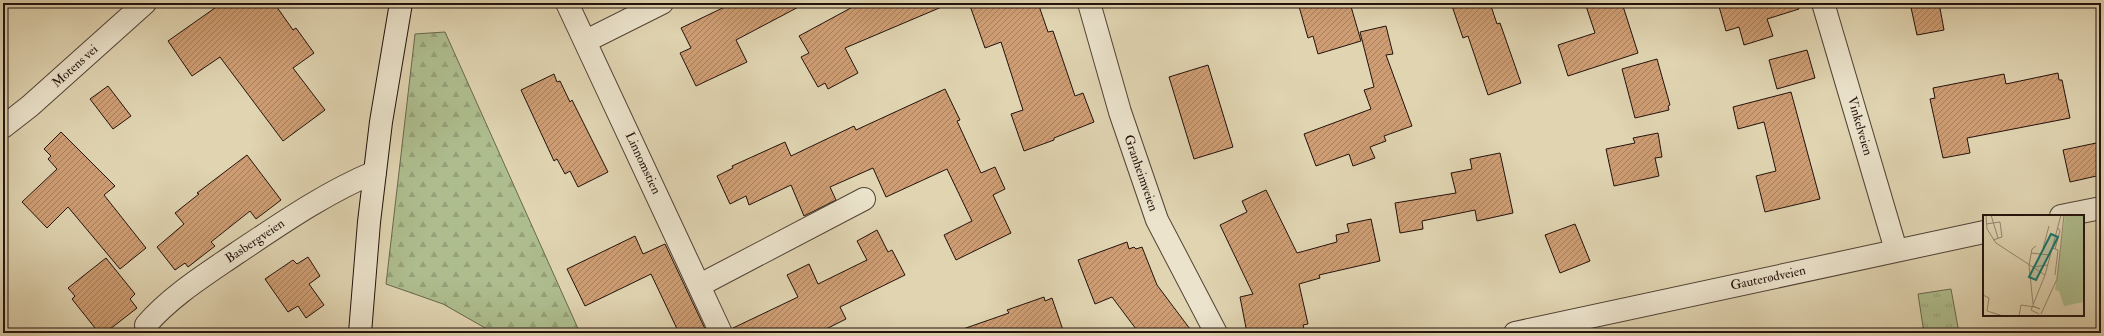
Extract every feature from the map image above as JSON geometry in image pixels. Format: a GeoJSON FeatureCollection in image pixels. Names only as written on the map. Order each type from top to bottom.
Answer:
{"type":"FeatureCollection","features":[{"type":"Feature","properties":{"kind":"street","name":"Motens vei"},"geometry":{"type":"LineString","coordinates":[[3,127],[30,106],[145,3]]}},
{"type":"Feature","properties":{"kind":"street"},"geometry":{"type":"LineString","coordinates":[[360,333],[381,122],[401,3]]}},
{"type":"Feature","properties":{"kind":"street","name":"Linnomstien"},"geometry":{"type":"LineString","coordinates":[[567,3],[722,333]]}},
{"type":"Feature","properties":{"kind":"street"},"geometry":{"type":"LineString","coordinates":[[586,41],[662,3]]}},
{"type":"Feature","properties":{"kind":"street","name":"Granheimveien"},"geometry":{"type":"LineString","coordinates":[[1089,3],[1120,112],[1157,220],[1216,333]]}},
{"type":"Feature","properties":{"kind":"street","name":"Vinkelveien"},"geometry":{"type":"LineString","coordinates":[[1823,3],[1896,250]]}},
{"type":"Feature","properties":{"kind":"street","name":"Basbergveien"},"geometry":{"type":"LineString","coordinates":[[146,325],[154,316],[203,276],[307,206],[350,182],[375,172]]}},
{"type":"Feature","properties":{"kind":"street"},"geometry":{"type":"LineString","coordinates":[[700,285],[864,199]]}},
{"type":"Feature","properties":{"kind":"street"},"geometry":{"type":"LineString","coordinates":[[2066,215],[2101,208]]}},
{"type":"Feature","properties":{"kind":"street","name":"Gauterødveien"},"geometry":{"type":"LineString","coordinates":[[1515,333],[1553,329],[1896,250],[1983,232]]}},
{"type":"Feature","properties":{"kind":"green space"},"geometry":{"type":"Polygon","coordinates":[[[445,32],[580,333],[507,333],[487,329],[443,304],[386,284],[415,34],[445,32]]]}},
{"type":"Feature","properties":{"kind":"green space"},"geometry":{"type":"Polygon","coordinates":[[[1951,289],[1959,333],[1924,333],[1918,294],[1951,289]]]}},
{"type":"Feature","properties":{"kind":"building"},"geometry":{"type":"Polygon","coordinates":[[[222,3],[274,3],[293,30],[296,28],[314,53],[293,68],[325,110],[283,141],[220,57],[192,76],[168,41],[222,3]]]}},
{"type":"Feature","properties":{"kind":"building"},"geometry":{"type":"Polygon","coordinates":[[[733,3],[806,3],[736,40],[747,62],[696,86],[680,53],[691,48],[681,28],[733,3]]]}},
{"type":"Feature","properties":{"kind":"building"},"geometry":{"type":"Polygon","coordinates":[[[860,3],[951,3],[845,48],[858,73],[828,89],[825,83],[818,87],[801,57],[809,53],[799,36],[860,3]]]}},
{"type":"Feature","properties":{"kind":"building"},"geometry":{"type":"Polygon","coordinates":[[[969,3],[1038,3],[1048,32],[1053,31],[1075,96],[1083,93],[1094,122],[1054,138],[1054,140],[1024,151],[1011,114],[1023,110],[1001,42],[985,48],[969,3]]]}},
{"type":"Feature","properties":{"kind":"building"},"geometry":{"type":"Polygon","coordinates":[[[1298,3],[1350,3],[1361,41],[1318,54],[1313,36],[1308,38],[1298,3]]]}},
{"type":"Feature","properties":{"kind":"building"},"geometry":{"type":"Polygon","coordinates":[[[1451,3],[1490,3],[1497,24],[1500,23],[1521,83],[1488,95],[1468,36],[1463,38],[1451,3]]]}},
{"type":"Feature","properties":{"kind":"building"},"geometry":{"type":"Polygon","coordinates":[[[1585,3],[1622,3],[1638,53],[1568,76],[1558,45],[1595,33],[1585,3]]]}},
{"type":"Feature","properties":{"kind":"building"},"geometry":{"type":"Polygon","coordinates":[[[1718,3],[1798,3],[1799,9],[1767,19],[1773,36],[1744,45],[1739,27],[1726,31],[1718,3]]]}},
{"type":"Feature","properties":{"kind":"building"},"geometry":{"type":"Polygon","coordinates":[[[1910,3],[1939,3],[1944,30],[1917,35],[1910,3]]]}},
{"type":"Feature","properties":{"kind":"building"},"geometry":{"type":"Polygon","coordinates":[[[1386,26],[1393,54],[1386,55],[1412,126],[1384,136],[1386,141],[1370,147],[1375,158],[1353,166],[1349,154],[1316,166],[1304,134],[1371,109],[1364,90],[1374,87],[1360,32],[1386,26]]]}},
{"type":"Feature","properties":{"kind":"building"},"geometry":{"type":"Polygon","coordinates":[[[1807,50],[1815,78],[1777,89],[1769,60],[1807,50]]]}},
{"type":"Feature","properties":{"kind":"building"},"geometry":{"type":"Polygon","coordinates":[[[1657,59],[1670,105],[1668,106],[1669,110],[1635,118],[1622,69],[1657,59]]]}},
{"type":"Feature","properties":{"kind":"building"},"geometry":{"type":"Polygon","coordinates":[[[1208,65],[1233,147],[1194,159],[1169,77],[1208,65]]]}},
{"type":"Feature","properties":{"kind":"building"},"geometry":{"type":"Polygon","coordinates":[[[2058,73],[2059,80],[2062,80],[2070,118],[1967,138],[1970,153],[1943,158],[1930,99],[1935,98],[1933,88],[2004,74],[2006,84],[2058,73]]]}},
{"type":"Feature","properties":{"kind":"building"},"geometry":{"type":"Polygon","coordinates":[[[554,74],[557,82],[560,81],[570,102],[572,100],[608,172],[578,187],[570,171],[565,174],[557,159],[554,161],[521,90],[554,74]]]}},
{"type":"Feature","properties":{"kind":"building"},"geometry":{"type":"Polygon","coordinates":[[[108,86],[131,116],[113,129],[90,99],[108,86]]]}},
{"type":"Feature","properties":{"kind":"building"},"geometry":{"type":"Polygon","coordinates":[[[945,89],[960,120],[957,121],[981,173],[995,167],[1005,189],[993,195],[1011,233],[956,260],[944,235],[972,221],[947,169],[886,197],[873,168],[830,187],[836,200],[804,216],[791,185],[749,205],[746,196],[730,204],[717,176],[733,168],[732,166],[785,142],[791,156],[854,126],[856,130],[945,89]]]}},
{"type":"Feature","properties":{"kind":"building"},"geometry":{"type":"Polygon","coordinates":[[[1791,92],[1820,199],[1765,212],[1756,176],[1776,171],[1764,122],[1738,129],[1733,107],[1791,92]]]}},
{"type":"Feature","properties":{"kind":"building"},"geometry":{"type":"Polygon","coordinates":[[[61,132],[115,186],[104,195],[146,248],[120,269],[68,207],[47,228],[22,202],[57,169],[48,159],[51,156],[44,149],[61,132]]]}},
{"type":"Feature","properties":{"kind":"building"},"geometry":{"type":"Polygon","coordinates":[[[1658,133],[1662,157],[1655,158],[1659,176],[1614,186],[1606,149],[1635,143],[1633,138],[1658,133]]]}},
{"type":"Feature","properties":{"kind":"building"},"geometry":{"type":"Polygon","coordinates":[[[2101,142],[2101,175],[2070,182],[2063,150],[2101,142]]]}},
{"type":"Feature","properties":{"kind":"building"},"geometry":{"type":"Polygon","coordinates":[[[1500,153],[1513,213],[1477,221],[1475,210],[1422,221],[1423,229],[1400,233],[1395,203],[1456,193],[1451,173],[1472,169],[1470,159],[1500,153]]]}},
{"type":"Feature","properties":{"kind":"building"},"geometry":{"type":"Polygon","coordinates":[[[247,155],[281,200],[256,219],[250,211],[211,242],[215,246],[188,267],[185,263],[175,270],[157,247],[184,224],[175,213],[199,194],[197,193],[247,155]]]}},
{"type":"Feature","properties":{"kind":"building"},"geometry":{"type":"Polygon","coordinates":[[[1266,190],[1297,253],[1337,242],[1336,235],[1349,232],[1347,224],[1371,219],[1380,261],[1319,275],[1320,278],[1299,284],[1308,324],[1303,325],[1305,333],[1247,333],[1240,297],[1253,294],[1220,225],[1247,212],[1242,201],[1266,190]]]}},
{"type":"Feature","properties":{"kind":"building"},"geometry":{"type":"Polygon","coordinates":[[[1575,224],[1590,261],[1560,273],[1545,235],[1575,224]]]}},
{"type":"Feature","properties":{"kind":"building"},"geometry":{"type":"Polygon","coordinates":[[[877,230],[888,252],[892,250],[905,275],[840,307],[846,319],[818,333],[733,333],[733,328],[798,297],[787,275],[809,264],[818,284],[867,260],[857,241],[877,230]]]}},
{"type":"Feature","properties":{"kind":"building"},"geometry":{"type":"Polygon","coordinates":[[[635,236],[643,254],[665,244],[707,333],[679,333],[651,274],[585,306],[567,269],[635,236]]]}},
{"type":"Feature","properties":{"kind":"building"},"geometry":{"type":"Polygon","coordinates":[[[1127,242],[1129,249],[1134,247],[1136,249],[1142,247],[1157,285],[1193,333],[1139,333],[1112,297],[1095,304],[1078,260],[1127,242]]]}},
{"type":"Feature","properties":{"kind":"building"},"geometry":{"type":"Polygon","coordinates":[[[308,257],[320,276],[309,284],[324,305],[306,318],[298,306],[288,312],[265,279],[293,260],[297,264],[308,257]]]}},
{"type":"Feature","properties":{"kind":"building"},"geometry":{"type":"Polygon","coordinates":[[[106,258],[135,294],[130,299],[137,308],[105,333],[99,333],[72,299],[75,296],[68,288],[106,258]]]}},
{"type":"Feature","properties":{"kind":"building"},"geometry":{"type":"Polygon","coordinates":[[[1044,297],[1045,301],[1052,298],[1064,333],[963,333],[963,329],[1009,313],[1007,310],[1044,297]]]}}]}
